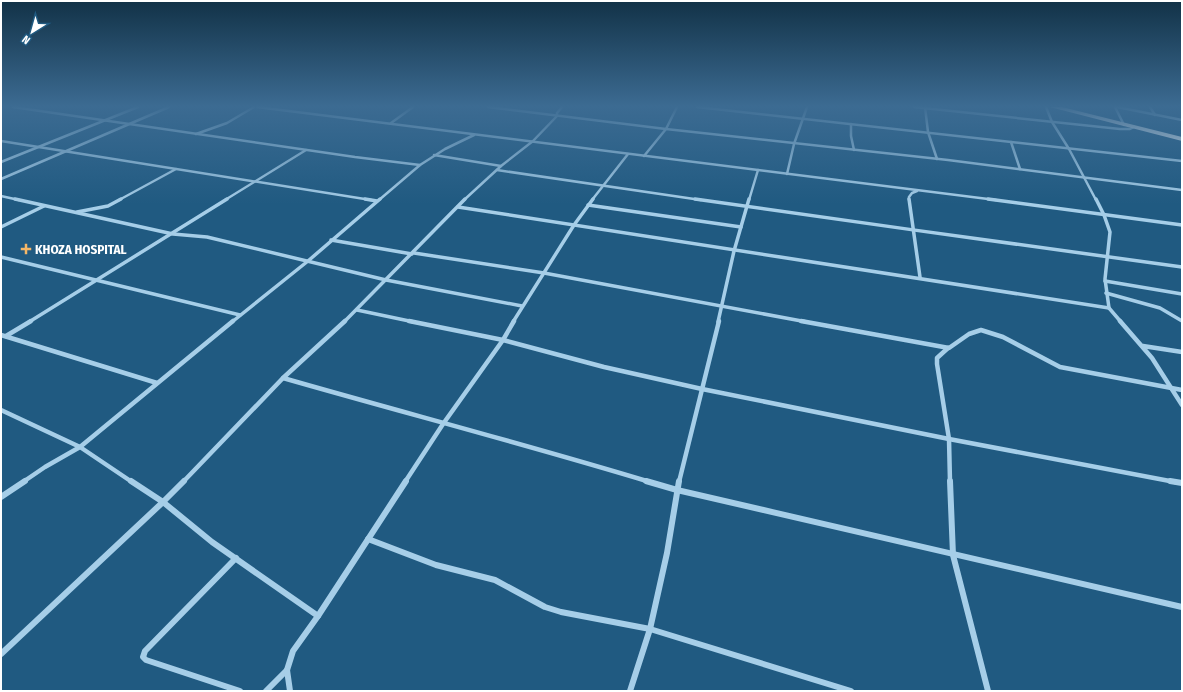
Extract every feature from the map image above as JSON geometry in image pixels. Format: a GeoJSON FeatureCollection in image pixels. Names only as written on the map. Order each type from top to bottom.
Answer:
{"type":"FeatureCollection","features":[{"type":"Feature","properties":{"kind":"street"},"geometry":{"type":"LineString","coordinates":[[1,162],[59,139]]}},
{"type":"Feature","properties":{"kind":"street"},"geometry":{"type":"LineString","coordinates":[[1,179],[93,139]]}},
{"type":"Feature","properties":{"kind":"street"},"geometry":{"type":"LineString","coordinates":[[232,139],[420,165]]}},
{"type":"Feature","properties":{"kind":"street"},"geometry":{"type":"LineString","coordinates":[[1,497],[45,467],[80,447],[308,261],[420,165],[434,155],[465,139]]}},
{"type":"Feature","properties":{"kind":"street"},"geometry":{"type":"LineString","coordinates":[[519,139],[1182,225]]}},
{"type":"Feature","properties":{"kind":"street"},"geometry":{"type":"LineString","coordinates":[[644,156],[658,139]]}},
{"type":"Feature","properties":{"kind":"street"},"geometry":{"type":"LineString","coordinates":[[754,139],[937,159],[1182,190]]}},
{"type":"Feature","properties":{"kind":"street"},"geometry":{"type":"LineString","coordinates":[[787,174],[796,139]]}},
{"type":"Feature","properties":{"kind":"street"},"geometry":{"type":"LineString","coordinates":[[853,139],[854,150]]}},
{"type":"Feature","properties":{"kind":"street"},"geometry":{"type":"LineString","coordinates":[[930,139],[937,159]]}},
{"type":"Feature","properties":{"kind":"street"},"geometry":{"type":"LineString","coordinates":[[989,139],[1182,161]]}},
{"type":"Feature","properties":{"kind":"street"},"geometry":{"type":"LineString","coordinates":[[1063,139],[1104,215],[1110,232],[1105,282],[1109,308],[1143,346],[1173,388],[1182,405]]}},
{"type":"Feature","properties":{"kind":"street"},"geometry":{"type":"LineString","coordinates":[[1,141],[377,201]]}},
{"type":"Feature","properties":{"kind":"street"},"geometry":{"type":"LineString","coordinates":[[1,654],[163,502],[283,378],[358,310],[496,170],[533,141]]}},
{"type":"Feature","properties":{"kind":"street"},"geometry":{"type":"LineString","coordinates":[[1011,142],[1020,169]]}},
{"type":"Feature","properties":{"kind":"street"},"geometry":{"type":"LineString","coordinates":[[6,336],[173,234],[306,150]]}},
{"type":"Feature","properties":{"kind":"street"},"geometry":{"type":"LineString","coordinates":[[290,691],[287,670],[293,651],[318,616],[443,424],[503,340],[522,306],[574,225],[602,186],[628,154]]}},
{"type":"Feature","properties":{"kind":"street"},"geometry":{"type":"LineString","coordinates":[[434,155],[501,166]]}},
{"type":"Feature","properties":{"kind":"street"},"geometry":{"type":"LineString","coordinates":[[74,212],[108,206],[177,169]]}},
{"type":"Feature","properties":{"kind":"street"},"geometry":{"type":"LineString","coordinates":[[496,170],[914,231],[1182,267]]}},
{"type":"Feature","properties":{"kind":"street"},"geometry":{"type":"LineString","coordinates":[[630,691],[650,628],[667,553],[677,490],[722,307],[734,251],[748,206],[752,185],[758,170]]}},
{"type":"Feature","properties":{"kind":"street"},"geometry":{"type":"LineString","coordinates":[[918,190],[912,193],[909,197],[920,277]]}},
{"type":"Feature","properties":{"kind":"street"},"geometry":{"type":"LineString","coordinates":[[1,196],[173,234],[207,237],[386,280],[522,306]]}},
{"type":"Feature","properties":{"kind":"street"},"geometry":{"type":"LineString","coordinates":[[588,205],[741,227]]}},
{"type":"Feature","properties":{"kind":"street"},"geometry":{"type":"LineString","coordinates":[[1,227],[44,206]]}},
{"type":"Feature","properties":{"kind":"street"},"geometry":{"type":"LineString","coordinates":[[458,207],[734,251],[920,277],[1109,308]]}},
{"type":"Feature","properties":{"kind":"street"},"geometry":{"type":"LineString","coordinates":[[331,240],[544,273],[949,348]]}},
{"type":"Feature","properties":{"kind":"street"},"geometry":{"type":"LineString","coordinates":[[1,257],[240,315]]}},
{"type":"Feature","properties":{"kind":"street"},"geometry":{"type":"LineString","coordinates":[[1105,282],[1182,294]]}},
{"type":"Feature","properties":{"kind":"street"},"geometry":{"type":"LineString","coordinates":[[1106,293],[1161,309],[1182,321]]}},
{"type":"Feature","properties":{"kind":"street"},"geometry":{"type":"LineString","coordinates":[[358,310],[503,340],[604,367],[702,389],[949,440],[1182,483]]}},
{"type":"Feature","properties":{"kind":"street"},"geometry":{"type":"LineString","coordinates":[[988,691],[953,555],[949,440],[937,358],[972,332],[980,330],[1009,339],[1050,364],[1182,390]]}},
{"type":"Feature","properties":{"kind":"street"},"geometry":{"type":"LineString","coordinates":[[1,335],[157,384]]}},
{"type":"Feature","properties":{"kind":"street"},"geometry":{"type":"LineString","coordinates":[[1143,346],[1182,352]]}},
{"type":"Feature","properties":{"kind":"street"},"geometry":{"type":"LineString","coordinates":[[283,378],[443,424],[548,451],[677,490],[1182,607]]}},
{"type":"Feature","properties":{"kind":"street"},"geometry":{"type":"LineString","coordinates":[[1,410],[80,447],[163,502],[212,542],[318,616]]}},
{"type":"Feature","properties":{"kind":"street"},"geometry":{"type":"LineString","coordinates":[[368,539],[436,565],[495,580],[545,606],[556,610],[650,628],[851,691]]}},
{"type":"Feature","properties":{"kind":"street"},"geometry":{"type":"LineString","coordinates":[[236,558],[145,651],[142,657],[146,660],[240,691]]}},
{"type":"Feature","properties":{"kind":"street"},"geometry":{"type":"LineString","coordinates":[[266,691],[287,670]]}},
{"type":"Feature","properties":{"kind":"place","name":"KHOZA HOSPITAL"},"geometry":{"type":"Point","coordinates":[26,249]}}]}
